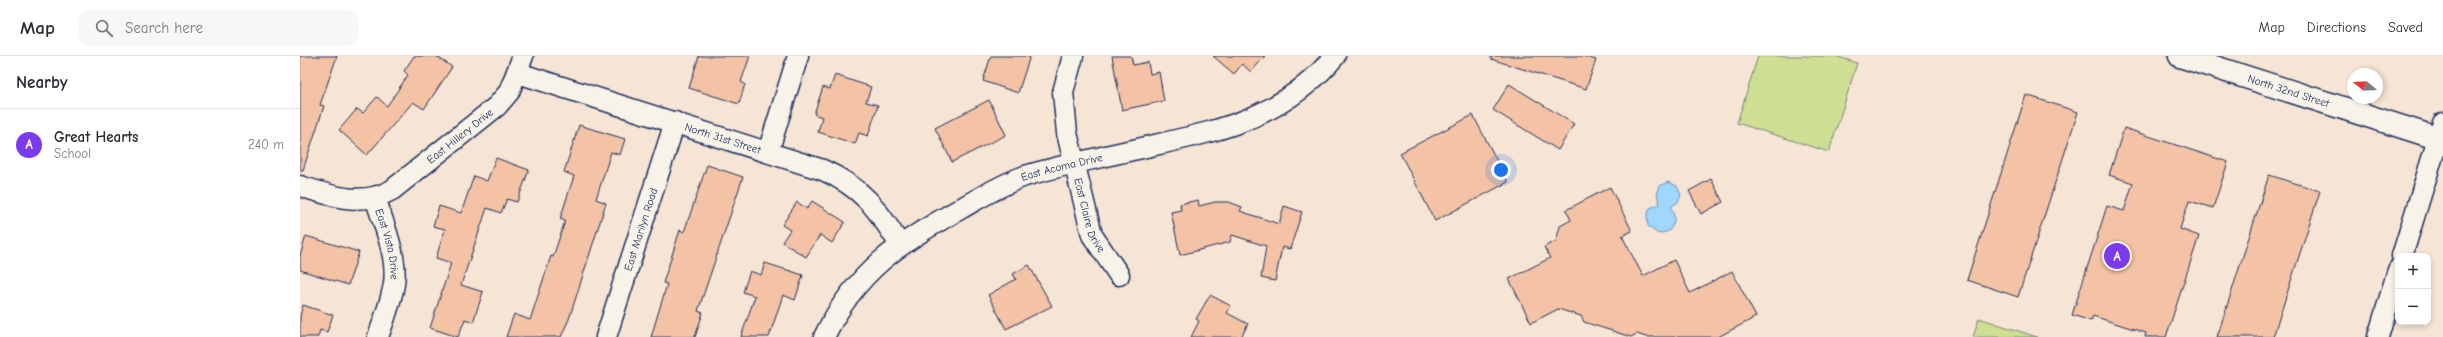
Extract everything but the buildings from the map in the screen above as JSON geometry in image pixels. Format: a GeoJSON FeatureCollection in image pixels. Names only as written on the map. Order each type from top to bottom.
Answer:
{"type":"FeatureCollection","features":[{"type":"Feature","properties":{"kind":"main road","name":"North 32nd Street"},"geometry":{"type":"LineString","coordinates":[[2180,56],[2441,134]]}},
{"type":"Feature","properties":{"kind":"street"},"geometry":{"type":"LineString","coordinates":[[768,152],[798,56]]}},
{"type":"Feature","properties":{"kind":"street","name":"East Claire Drive"},"geometry":{"type":"LineString","coordinates":[[1072,56],[1063,92],[1063,108],[1073,164],[1092,235],[1119,275]]}},
{"type":"Feature","properties":{"kind":"street","name":"East Acoma Drive"},"geometry":{"type":"LineString","coordinates":[[824,337],[844,302],[863,277],[900,245],[912,236],[999,187],[1024,176],[1215,131],[1244,122],[1292,97],[1325,68],[1335,56]]}},
{"type":"Feature","properties":{"kind":"street","name":"North 31st Street"},"geometry":{"type":"LineString","coordinates":[[521,64],[675,122],[823,170],[845,180],[863,194],[900,245]]}},
{"type":"Feature","properties":{"kind":"street","name":"East Hillery Drive"},"geometry":{"type":"LineString","coordinates":[[300,186],[348,199],[375,197],[392,190],[497,106],[509,92],[521,64]]}},
{"type":"Feature","properties":{"kind":"street","name":"East Marilyn Road"},"geometry":{"type":"LineString","coordinates":[[606,337],[675,122]]}},
{"type":"Feature","properties":{"kind":"street"},"geometry":{"type":"LineString","coordinates":[[2403,253],[2441,134]]}},
{"type":"Feature","properties":{"kind":"street","name":"East Vista Drive"},"geometry":{"type":"LineString","coordinates":[[375,197],[394,269],[394,283],[378,337]]}},
{"type":"Feature","properties":{"kind":"street"},"geometry":{"type":"LineString","coordinates":[[2378,337],[2395,280]]}},
{"type":"Feature","properties":{"kind":"green space"},"geometry":{"type":"Polygon","coordinates":[[[1758,56],[1835,56],[1857,63],[1829,152],[1737,123],[1758,56]]]}},
{"type":"Feature","properties":{"kind":"green space"},"geometry":{"type":"Polygon","coordinates":[[[1979,318],[2037,337],[1973,337],[1979,318]]]}},
{"type":"Feature","properties":{"kind":"water"},"geometry":{"type":"Polygon","coordinates":[[[1668,182],[1677,186],[1681,195],[1678,202],[1671,207],[1674,219],[1671,228],[1669,231],[1658,234],[1648,226],[1647,216],[1650,208],[1660,204],[1657,195],[1660,186],[1668,182]]]}},
{"type":"Feature","properties":{"kind":"place","name":"Great Hearts"},"geometry":{"type":"Point","coordinates":[2117,256]}}]}
